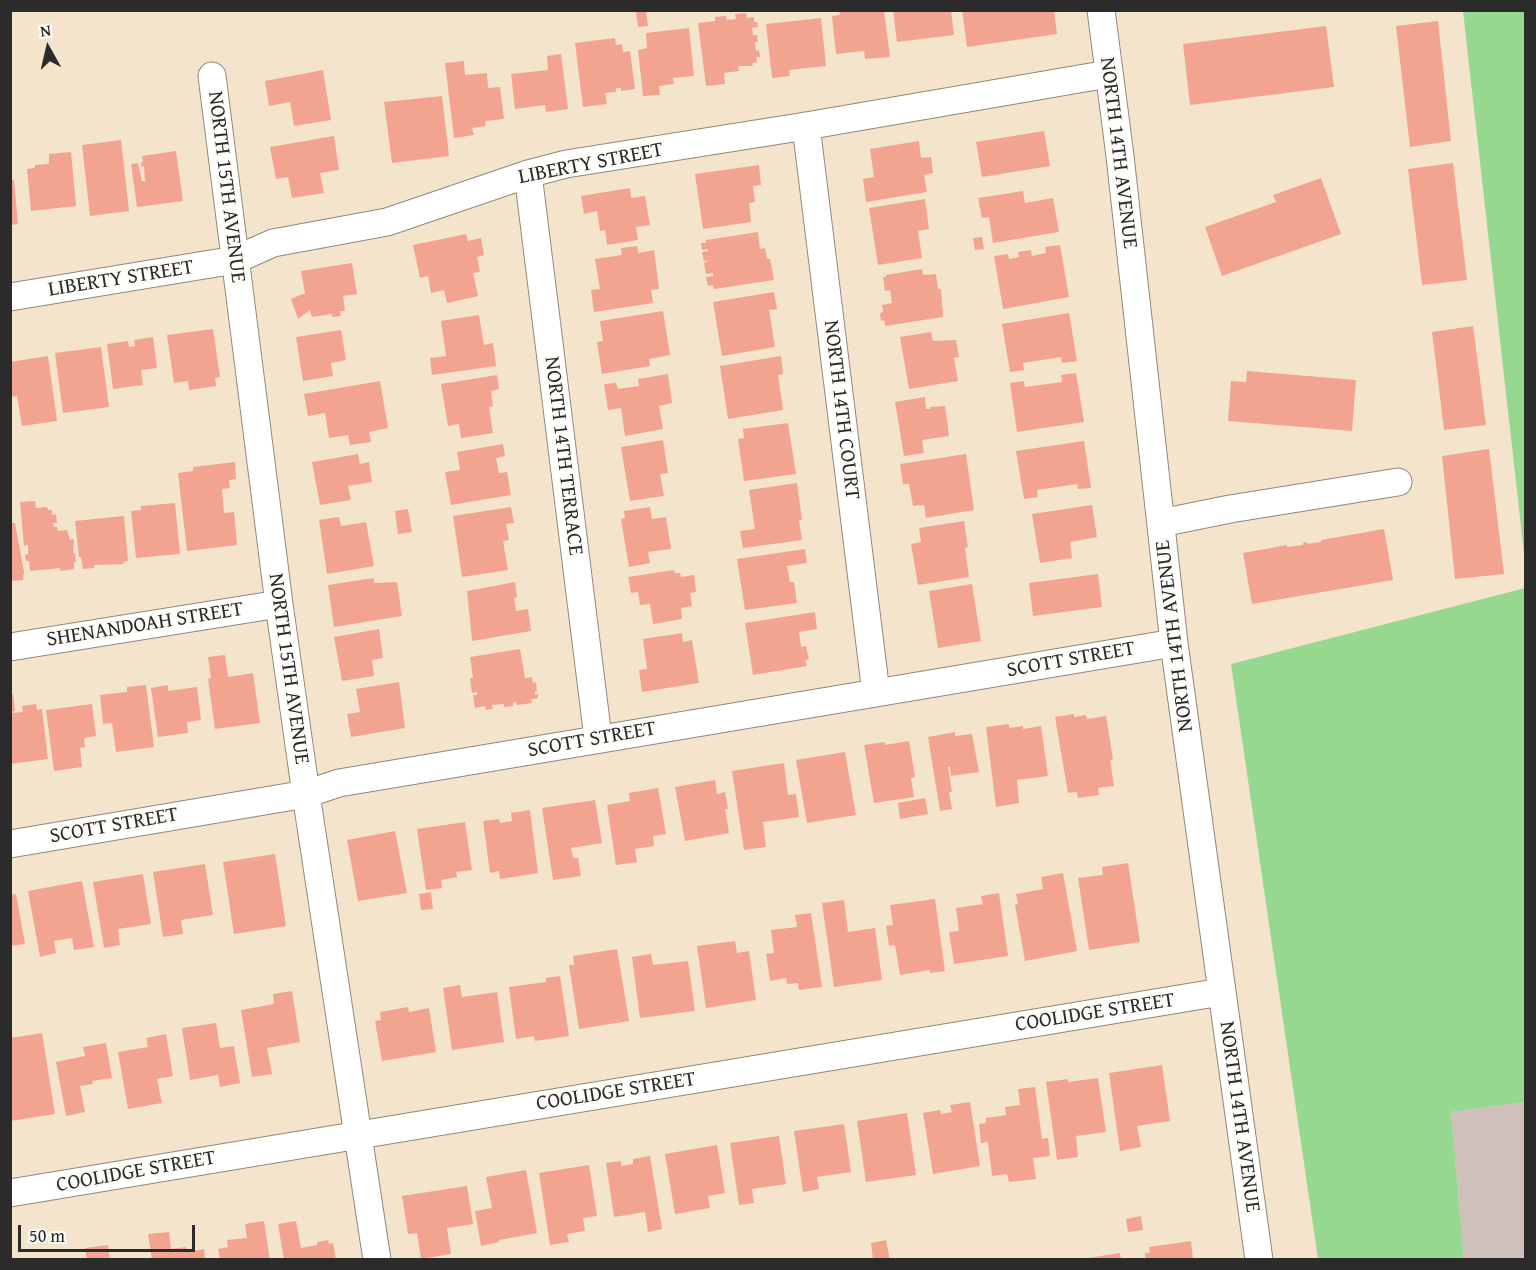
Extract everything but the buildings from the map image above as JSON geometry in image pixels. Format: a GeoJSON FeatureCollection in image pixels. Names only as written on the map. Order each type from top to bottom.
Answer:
{"type":"FeatureCollection","features":[{"type":"Feature","properties":{"kind":"street","name":"NORTH 14TH AVENUE"},"geometry":{"type":"LineString","coordinates":[[1101,10],[1174,643],[1259,1260]]}},
{"type":"Feature","properties":{"kind":"street","name":"LIBERTY STREET"},"geometry":{"type":"LineString","coordinates":[[10,297],[235,260],[273,243],[387,222],[528,174],[566,164],[806,126],[1108,74]]}},
{"type":"Feature","properties":{"kind":"street","name":"NORTH 15TH AVENUE"},"geometry":{"type":"LineString","coordinates":[[212,76],[279,604],[377,1260]]}},
{"type":"Feature","properties":{"kind":"street","name":"NORTH 14TH COURT"},"geometry":{"type":"LineString","coordinates":[[806,126],[876,693]]}},
{"type":"Feature","properties":{"kind":"street","name":"NORTH 14TH TERRACE"},"geometry":{"type":"LineString","coordinates":[[528,174],[598,738]]}},
{"type":"Feature","properties":{"kind":"street"},"geometry":{"type":"LineString","coordinates":[[1161,523],[1398,482]]}},
{"type":"Feature","properties":{"kind":"street","name":"SHENANDOAH STREET"},"geometry":{"type":"LineString","coordinates":[[10,647],[279,604]]}},
{"type":"Feature","properties":{"kind":"street","name":"SCOTT STREET"},"geometry":{"type":"LineString","coordinates":[[10,844],[306,794],[339,783],[598,738],[1174,643]]}},
{"type":"Feature","properties":{"kind":"street","name":"COOLIDGE STREET"},"geometry":{"type":"LineString","coordinates":[[10,1193],[1221,992]]}},
{"type":"Feature","properties":{"kind":"shaded area"},"geometry":{"type":"Polygon","coordinates":[[[1525,1102],[1525,1259],[1464,1259],[1451,1112],[1525,1102]]]}},
{"type":"Feature","properties":{"kind":"green space"},"geometry":{"type":"Polygon","coordinates":[[[1463,11],[1525,11],[1525,562],[1463,11]]]}},
{"type":"Feature","properties":{"kind":"green space"},"geometry":{"type":"Polygon","coordinates":[[[1525,588],[1525,1102],[1451,1112],[1464,1259],[1318,1259],[1231,664],[1525,588]]]}}]}
